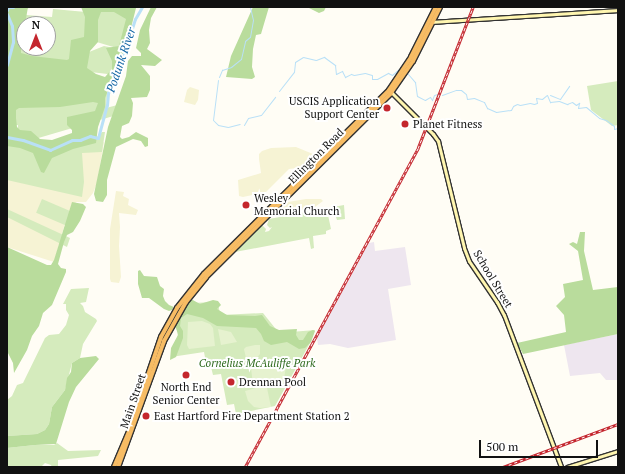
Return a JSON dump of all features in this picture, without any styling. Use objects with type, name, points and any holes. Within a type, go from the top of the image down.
[{"type":"highway","points":[[431,22],[436,7]]},
{"type":"highway","points":[[431,22],[440,7]]},
{"type":"highway","name":"Ellington Road","points":[[193,290],[390,91],[431,22]]},
{"type":"highway","name":"Main Street","points":[[118,467],[164,340],[193,290]]},
{"type":"highway","name":"Main Street","points":[[114,467],[136,415],[158,346],[171,318],[193,290]]},
{"type":"main road","points":[[431,22],[618,10]]},
{"type":"main road","name":"School Street","points":[[390,91],[433,134],[439,142],[464,248],[469,261],[504,315],[561,467]]},
{"type":"main road","points":[[567,467],[618,451]]},
{"type":"shaded area","points":[[190,87],[199,90],[198,100],[195,105],[184,102],[187,90]]},
{"type":"shaded area","points":[[104,142],[97,183],[93,193],[86,202],[76,202],[68,213],[54,262],[7,247],[7,146],[47,169]]},
{"type":"shaded area","points":[[296,147],[313,154],[316,159],[312,164],[306,167],[289,169],[266,192],[243,197],[239,196],[238,180],[261,173],[259,154],[262,151],[271,148]]},
{"type":"shaded area","points":[[116,191],[124,192],[123,196],[129,199],[128,205],[138,210],[136,215],[119,213],[121,277],[119,283],[111,282],[110,279],[110,229]]},
{"type":"shaded area","points":[[306,199],[321,199],[323,201],[315,207],[276,215],[288,202]]},
{"type":"shaded area","points":[[374,242],[375,251],[405,247],[411,285],[388,289],[396,340],[348,348],[330,344],[318,345],[317,338],[369,243]]},
{"type":"shaded area","points":[[618,334],[618,380],[606,380],[600,373],[570,376],[564,345]]},
{"type":"green space","points":[[7,7],[26,15],[39,16],[16,16],[16,56],[56,56],[56,16],[52,16],[53,9],[86,12],[88,7],[103,7],[130,16],[125,38],[129,38],[116,75],[82,71],[79,78],[113,80],[107,94],[106,108],[129,102],[127,112],[35,139],[34,146],[96,138],[102,132],[105,132],[102,152],[82,153],[84,182],[82,197],[7,180],[7,138],[18,130],[18,125],[7,125]],"holes":[[[90,40],[124,50],[104,46],[89,52]]]},
{"type":"green space","points":[[7,7],[28,7],[26,16],[16,16],[16,56],[32,56],[67,60],[69,59],[71,40],[84,37],[85,17],[81,7],[136,8],[128,40],[105,98],[105,107],[98,127],[96,143],[73,149],[52,158],[44,173],[41,172],[33,153],[20,148],[7,146]],"holes":[[[101,12],[114,12],[126,19],[119,46],[106,48],[112,61],[112,69],[105,77],[96,74],[87,68],[90,51],[98,42],[98,20]],[[93,102],[98,103],[95,111],[67,117],[67,125],[72,130],[72,133],[52,140],[40,139],[31,131],[20,130],[17,127],[16,110],[19,108],[60,107]]]},
{"type":"green space","points":[[151,7],[157,7],[151,18],[149,30],[150,43],[147,49],[162,60],[155,66],[141,65],[150,76],[150,90],[147,97],[131,98],[133,103],[132,116],[129,123],[122,126],[120,137],[122,139],[129,137],[136,132],[148,138],[148,146],[145,147],[141,141],[133,139],[116,147],[107,180],[107,195],[103,202],[96,201],[94,194],[108,127],[126,76],[128,61],[132,56],[141,56],[141,53],[136,48],[140,30]]},
{"type":"green space","points":[[253,7],[269,7],[261,34],[256,35],[253,49],[252,67],[255,77],[252,79],[226,77],[231,56]]},
{"type":"green space","points":[[307,7],[326,7],[324,11],[319,13]]},
{"type":"green space","points":[[618,81],[618,125],[612,126],[591,110],[587,86]]},
{"type":"green space","points":[[42,199],[79,215],[73,228],[36,213]]},
{"type":"green space","points":[[72,202],[83,204],[86,207],[80,221],[73,232],[67,235],[64,242],[58,264],[61,268],[66,269],[66,272],[52,305],[43,313],[39,326],[32,336],[27,350],[14,373],[13,363],[7,351],[7,247],[47,265],[51,265],[54,260]]},
{"type":"green space","points":[[344,205],[345,219],[337,220],[335,214],[328,215],[331,229],[326,231],[326,234],[313,236],[314,248],[311,249],[309,238],[235,252],[262,225],[266,229],[265,232],[269,231],[272,227],[270,228],[267,225],[269,219]]},
{"type":"green space","points":[[7,209],[70,238],[67,247],[7,217]]},
{"type":"green space","points":[[580,232],[585,232],[584,251],[593,290],[618,287],[618,334],[523,354],[517,343],[566,332],[564,315],[556,306],[565,297],[563,284],[583,280],[578,251],[569,244],[573,242],[577,244]]},
{"type":"green space","points":[[140,270],[144,276],[157,277],[160,286],[164,289],[163,296],[165,301],[174,307],[172,310],[169,311],[164,309],[149,298],[142,298],[138,284],[138,271]]},
{"type":"green space","points":[[89,288],[86,302],[80,303],[85,312],[97,321],[83,344],[80,358],[72,363],[65,390],[52,407],[49,424],[45,430],[37,434],[7,436],[7,400],[12,396],[17,385],[23,383],[45,338],[49,335],[59,334],[66,325],[69,315],[66,310],[66,304],[63,304],[71,289]]},
{"type":"green space","points":[[191,299],[200,304],[213,300],[218,301],[221,305],[217,309],[227,315],[262,315],[270,326],[279,330],[297,329],[296,335],[299,340],[303,340],[308,332],[313,330],[315,331],[311,342],[305,348],[299,349],[287,342],[271,345],[264,341],[256,328],[217,326],[203,318],[187,314],[181,318],[180,326],[183,331],[183,338],[176,357],[170,360],[171,348],[178,335],[175,324]]},
{"type":"green space","name":"Cornelius McAuliffe Park","points":[[218,302],[220,315],[263,313],[279,333],[315,330],[310,343],[275,406],[236,414],[234,404],[227,405],[221,374],[213,375],[211,367],[207,368],[204,352],[171,357],[177,344],[178,332],[175,327],[190,303]]},
{"type":"green space","points":[[202,321],[210,324],[213,328],[215,346],[189,349],[187,345],[188,322]]},
{"type":"green space","points":[[218,329],[231,332],[237,342],[221,345]]},
{"type":"green space","points":[[255,345],[260,345],[260,354],[254,361],[247,363],[244,349]]},
{"type":"green space","points":[[96,356],[99,359],[76,387],[69,402],[56,444],[7,448],[7,436],[37,434],[45,430],[49,424],[52,407],[65,390],[67,378],[71,372],[72,363],[80,358]]},
{"type":"green space","points":[[285,359],[286,366],[283,386],[269,382],[253,385],[251,368],[260,368],[260,360]]},
{"type":"green space","name":"Drennan Pool","points":[[237,378],[238,384],[226,385],[225,380]]},
{"type":"green space","points":[[263,386],[267,388],[271,407],[254,407],[248,401],[245,391]]},
{"type":"green space","points":[[57,443],[68,451],[101,450],[98,456],[58,460],[58,467],[52,467],[51,465],[45,463],[41,467],[7,466],[7,448],[35,445],[54,445]]},
{"type":"waterway","name":"Podunk River","points":[[7,10],[8,7],[13,7]]},
{"type":"waterway","name":"Podunk River","points":[[7,137],[23,140],[50,150],[72,140],[80,140],[90,136],[98,138],[107,105],[108,93],[114,84],[135,19],[142,7]]},
{"type":"waterway","points":[[219,77],[222,70],[231,67],[241,59],[245,41],[250,37],[253,20],[250,7]]},
{"type":"waterway","name":"Podunk River","points":[[7,14],[12,26],[13,42],[7,65]]},
{"type":"waterway","points":[[279,91],[294,72],[295,62],[303,57],[316,60],[324,57],[335,65],[336,74],[342,71],[345,77],[351,74],[354,75],[365,73],[372,75],[372,79],[377,79],[388,73],[392,75],[401,69]]},
{"type":"waterway","points":[[408,74],[415,82],[417,96],[425,100],[430,97],[432,100],[434,95],[438,94]]},
{"type":"waterway","points":[[218,80],[213,120],[218,125],[228,127],[240,124]]},
{"type":"waterway","points":[[560,99],[569,86]]},
{"type":"waterway","points":[[442,95],[456,90],[461,90],[466,94],[467,99],[474,98],[484,102],[487,108],[496,112],[511,110],[513,106],[517,104],[534,104],[537,103],[536,98],[542,99],[547,95],[550,102],[559,101],[567,104],[572,102],[576,105],[579,103],[578,108],[586,107],[599,118],[606,120],[614,126],[614,129],[618,128]]},
{"type":"waterway","points":[[550,95],[560,99]]},
{"type":"waterway","points":[[244,125],[248,118],[261,115],[275,97]]},
{"type":"railway","points":[[245,467],[418,148],[473,7]]},
{"type":"railway","points":[[503,467],[618,424]]},
{"type":"place","name":"USCIS Application Support Center","points":[[387,108]]},
{"type":"place","name":"Planet Fitness","points":[[405,124]]},
{"type":"place","name":"Wesley Memorial Church","points":[[246,205]]},
{"type":"place","name":"North End Senior Center","points":[[186,375]]},
{"type":"place","name":"Drennan Pool","points":[[231,382]]},
{"type":"place","name":"East Hartford Fire Department Station 2","points":[[146,416]]}]
